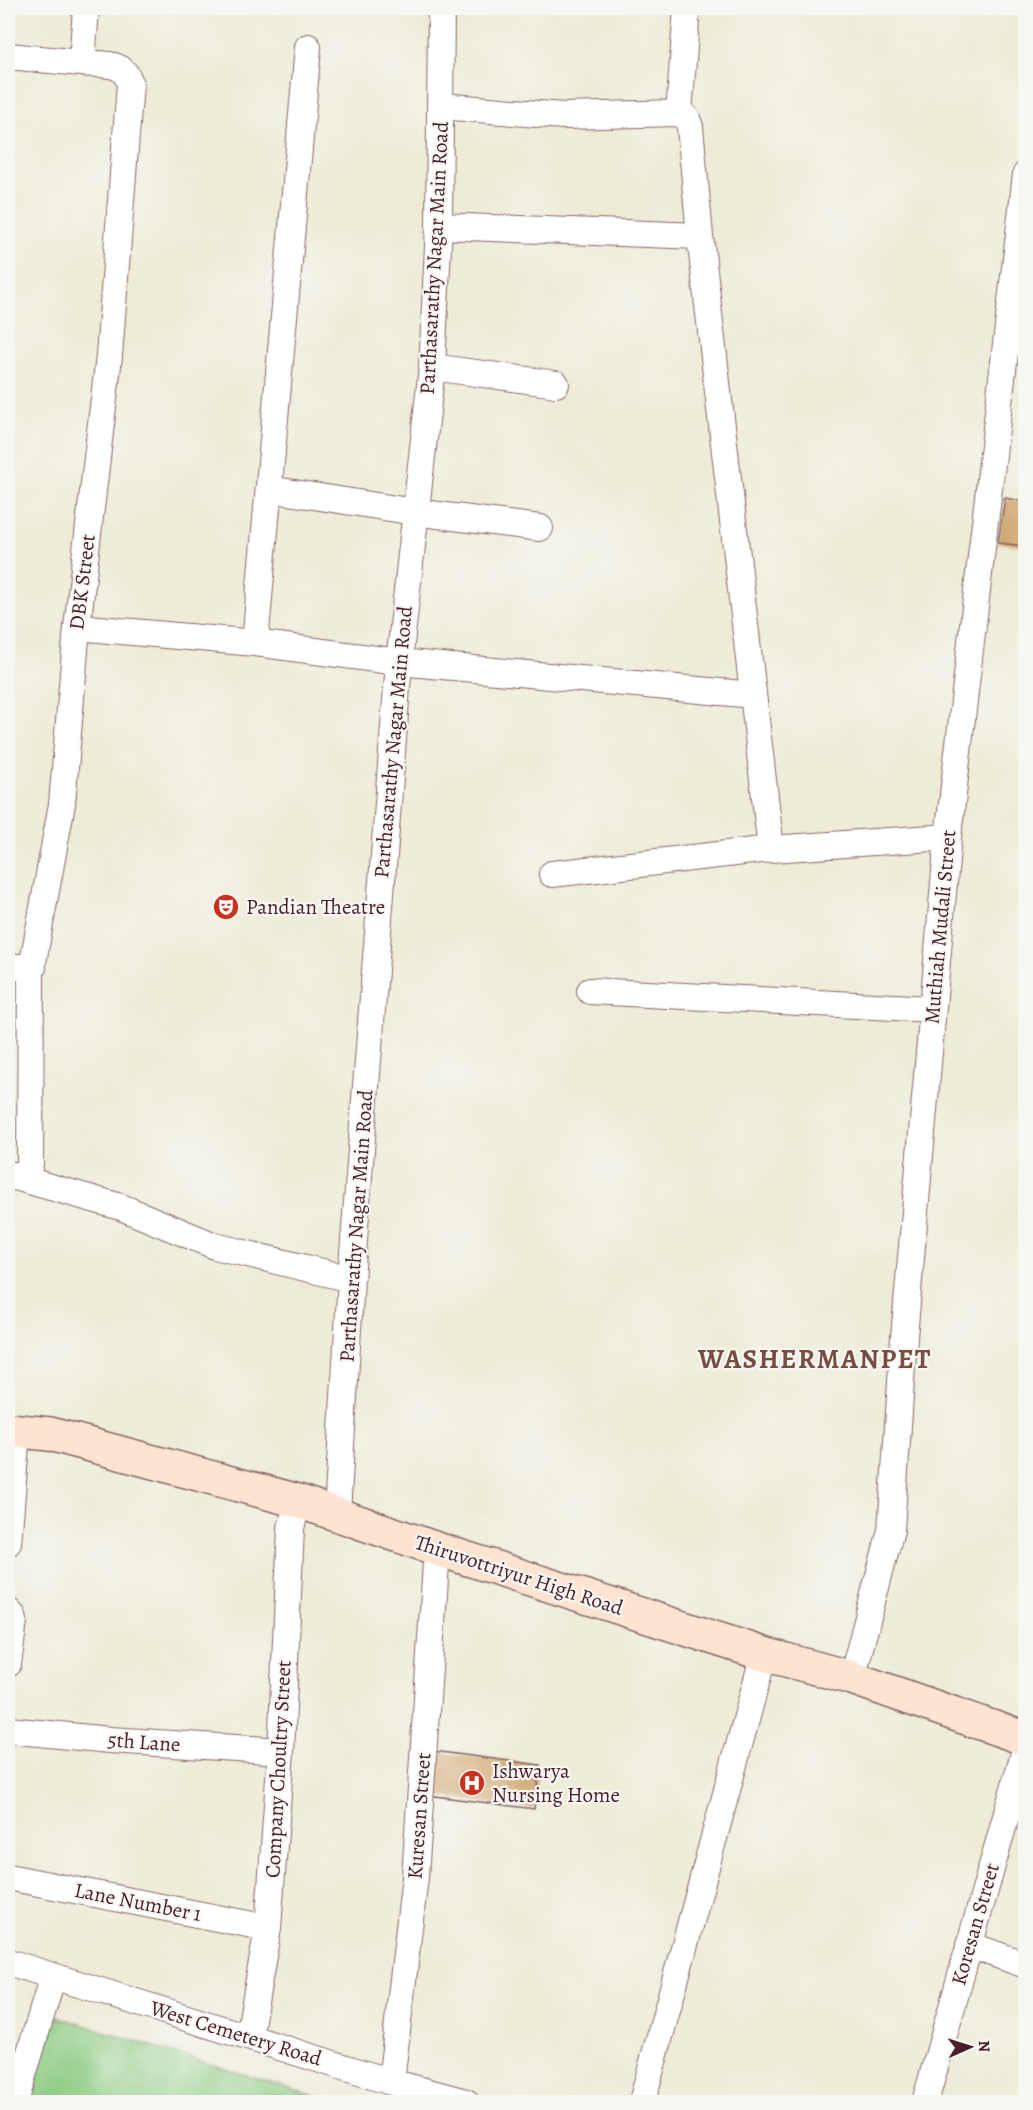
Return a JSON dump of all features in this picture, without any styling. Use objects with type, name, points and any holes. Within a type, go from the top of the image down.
[{"type":"main road","name":"Thiruvottriyur High Road","points":[[12,1430],[50,1434],[298,1501],[437,1549],[764,1654],[852,1678],[1026,1738]]},
{"type":"street","points":[[8,56],[82,63],[87,8]]},
{"type":"street","name":"Parthasarathy Nagar Main Road","points":[[337,1513],[351,1279],[399,662],[432,367],[439,226],[441,8]]},
{"type":"street","points":[[679,113],[687,8]]},
{"type":"street","points":[[255,643],[308,47]]},
{"type":"street","name":"DBK Street","points":[[8,1175],[23,1176],[27,1173],[30,1164],[20,967],[62,804],[77,627],[109,356],[130,84],[128,74],[120,68],[82,63]]},
{"type":"street","points":[[441,106],[563,116],[679,113],[684,114],[689,122],[700,236],[771,849]]},
{"type":"street","name":"Muthiah Mudali Street","points":[[852,1678],[891,1530],[904,1337],[948,837],[1026,174]]},
{"type":"street","points":[[439,226],[700,236]]},
{"type":"street","points":[[432,367],[555,384]]},
{"type":"street","points":[[269,489],[415,512],[540,528]]},
{"type":"street","points":[[77,627],[255,643],[399,662],[753,695]]},
{"type":"street","points":[[552,874],[771,849],[948,837]]},
{"type":"street","points":[[590,991],[932,1009]]},
{"type":"street","points":[[8,1175],[121,1207],[214,1246],[351,1279]]},
{"type":"street","points":[[8,1544],[12,1430]]},
{"type":"street","name":"Company Choultry Street","points":[[249,2036],[268,1928],[281,1751],[291,1528],[298,1501]]},
{"type":"street","name":"Kuresan Street","points":[[391,2082],[415,1876],[437,1549]]},
{"type":"street","points":[[8,1611],[14,1621],[8,1664]]},
{"type":"street","points":[[642,2103],[764,1654]]},
{"type":"street","name":"5th Lane","points":[[8,1730],[110,1740],[281,1751]]},
{"type":"street","name":"Koresan Street","points":[[925,2103],[1026,1746]]},
{"type":"street","name":"Lane Number 1","points":[[8,1877],[268,1928]]},
{"type":"street","points":[[969,1945],[1026,1965]]},
{"type":"street","name":"West Cemetery Road","points":[[8,1962],[391,2082],[466,2103]]},
{"type":"street","points":[[15,2103],[53,1976]]},
{"type":"green space","points":[[42,2012],[333,2102],[16,2102]]},
{"type":"building","points":[[1005,498],[1026,502],[1026,546],[998,543]]},
{"type":"building","points":[[433,1751],[540,1765],[534,1809],[428,1795]]},
{"type":"place","name":"Pandian Theatre","points":[[226,907]]},
{"type":"place","name":"Ishwarya Nursing Home","points":[[472,1783]]},
{"type":"district","name":"WASHERMANPET","points":[[815,1359]]}]
